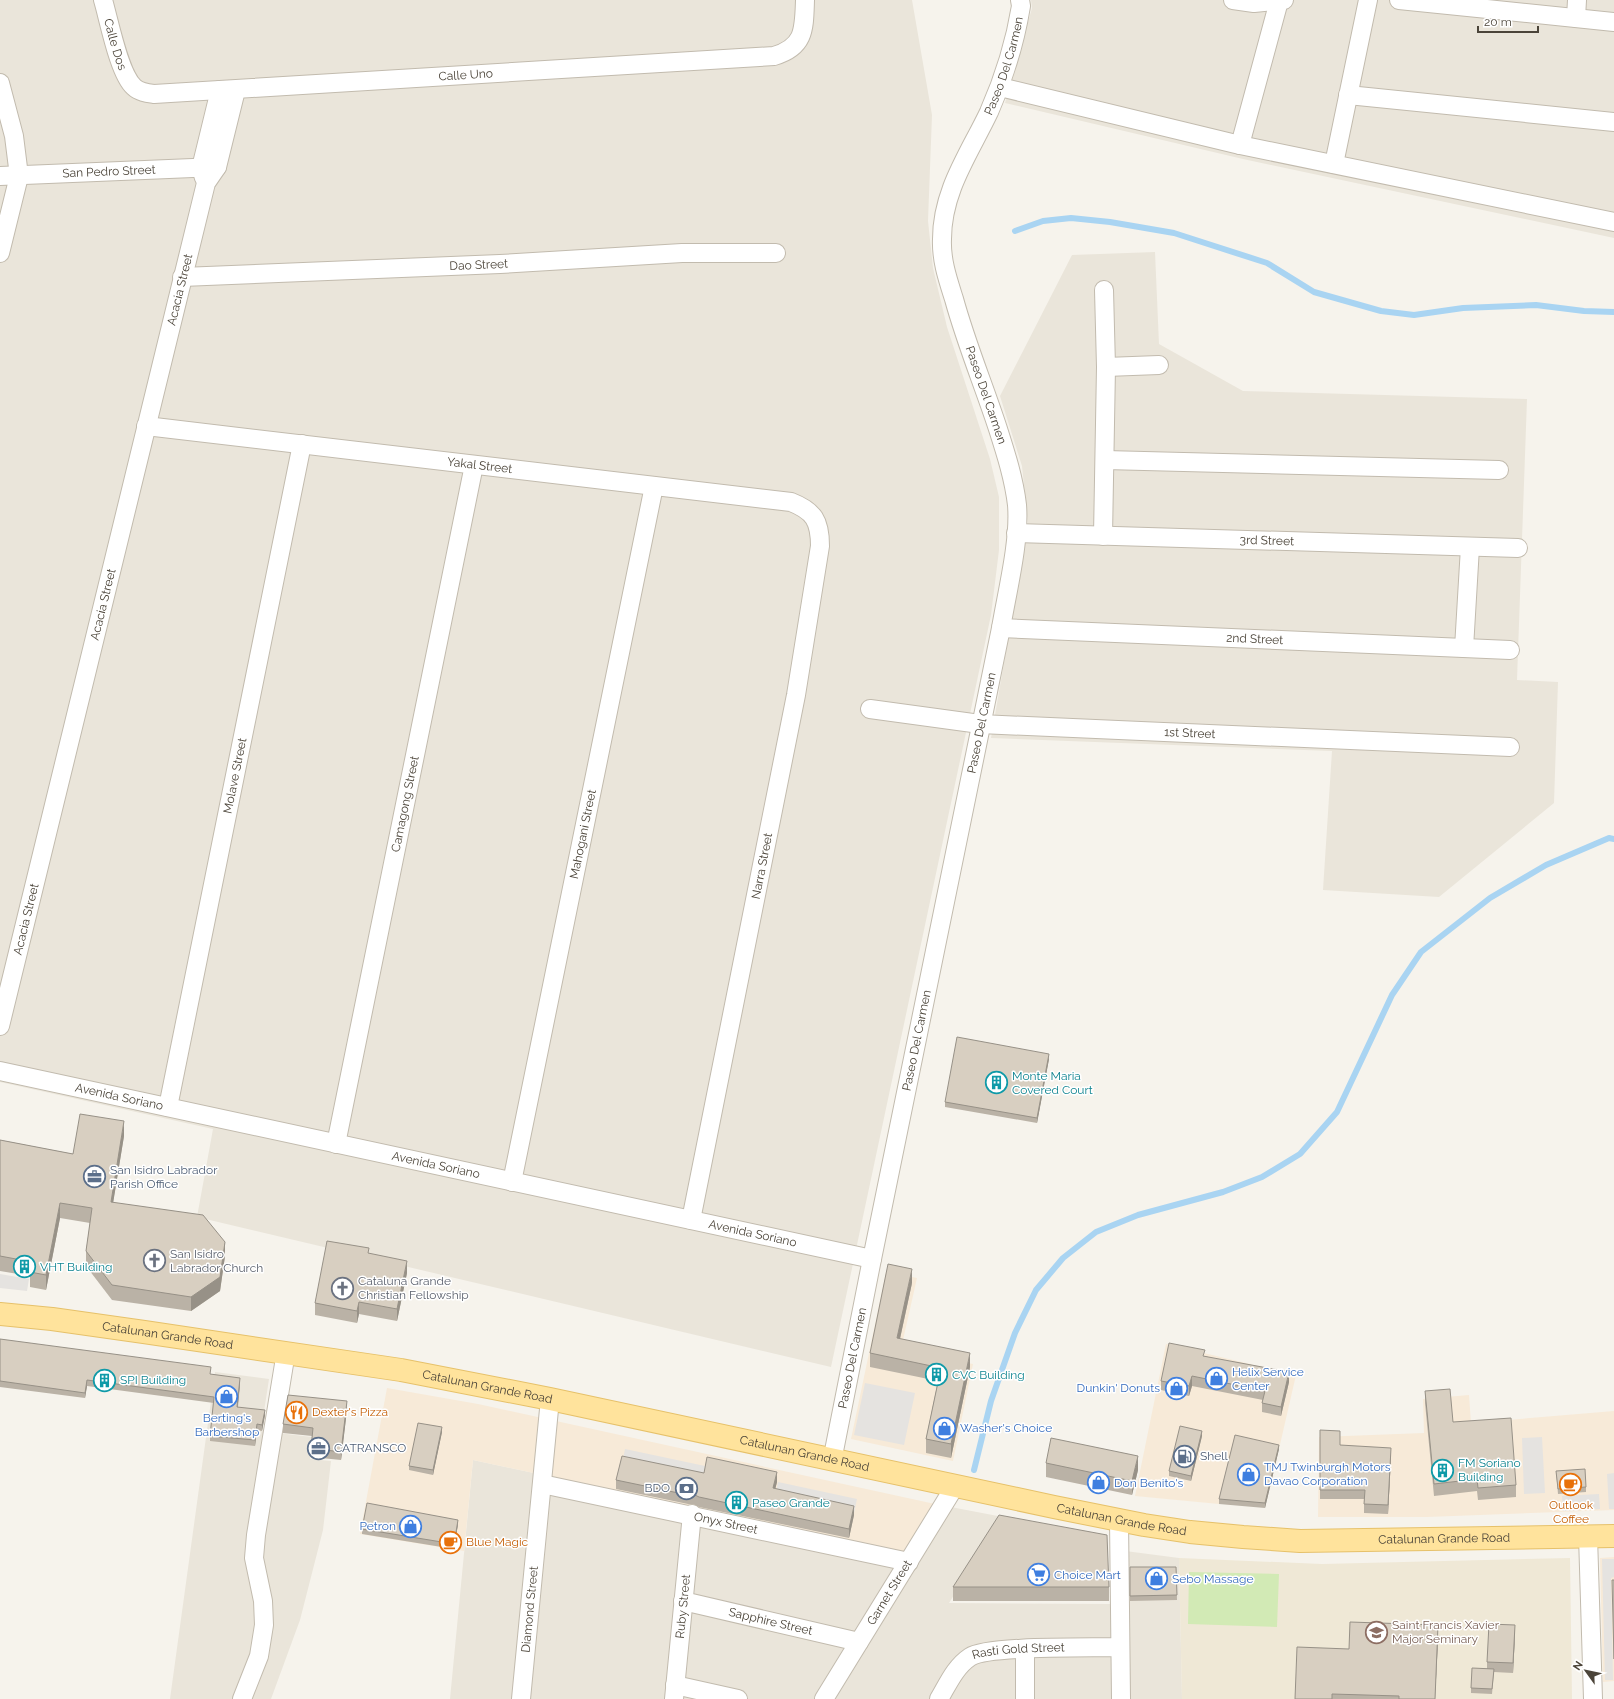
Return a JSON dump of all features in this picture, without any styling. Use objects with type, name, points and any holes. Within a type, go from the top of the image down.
[{"type":"main road","name":"Catalunan Grande Road","points":[[0,1314],[52,1319],[378,1366],[550,1400],[832,1461],[1119,1520],[1198,1532],[1300,1541],[1614,1536]]},
{"type":"street","name":"Calle Dos","points":[[103,0],[120,61],[126,76],[134,87]]},
{"type":"street","name":"Calle Uno","points":[[134,87],[142,92],[154,94],[774,56],[786,52],[796,45],[802,34],[804,0]]},
{"type":"street","points":[[1233,0],[1254,3],[1282,1],[1240,145]]},
{"type":"street","points":[[1334,164],[1368,0]]},
{"type":"street","points":[[1399,0],[1614,22]]},
{"type":"street","points":[[1576,18],[1577,0]]},
{"type":"street","name":"Paseo Del Carmen","points":[[832,1461],[980,724],[1001,628],[1016,533],[1017,505],[1009,464],[960,323],[944,263],[942,240],[944,216],[957,173],[1000,86],[1012,49],[1022,2]]},
{"type":"street","points":[[0,84],[14,136],[19,176],[0,253]]},
{"type":"street","points":[[1000,86],[1240,145],[1614,222]]},
{"type":"street","name":"Acacia Street","points":[[0,1026],[228,90]]},
{"type":"street","points":[[1348,95],[1614,122]]},
{"type":"street","name":"San Pedro Street","points":[[0,176],[208,173]]},
{"type":"street","name":"Dao Street","points":[[182,277],[500,264],[682,253],[776,253]]},
{"type":"street","points":[[1103,536],[1106,367],[1104,290]]},
{"type":"street","points":[[1106,367],[1159,365]]},
{"type":"street","name":"Yakal Street","points":[[146,426],[791,502],[810,512]]},
{"type":"street","name":"Molave Street","points":[[168,1107],[302,444]]},
{"type":"street","points":[[1105,460],[1499,470]]},
{"type":"street","name":"Camagong Street","points":[[336,1144],[474,465]]},
{"type":"street","name":"Mahogani Street","points":[[512,1182],[654,486]]},
{"type":"street","name":"Narra Street","points":[[691,1220],[796,695],[820,546],[820,532],[816,519],[810,512]]},
{"type":"street","name":"3rd Street","points":[[1016,533],[1518,548]]},
{"type":"street","points":[[1464,648],[1470,547]]},
{"type":"street","name":"2nd Street","points":[[1001,628],[1510,650]]},
{"type":"street","name":"1st Street","points":[[870,709],[980,724],[1510,747]]},
{"type":"street","name":"Avenida Soriano","points":[[0,1071],[872,1259]]},
{"type":"street","points":[[242,1699],[259,1656],[264,1625],[263,1601],[254,1558],[256,1535],[286,1352]]},
{"type":"street","name":"Diamond Street","points":[[521,1699],[550,1400]]},
{"type":"street","name":"Onyx Street","points":[[542,1484],[692,1514],[909,1562]]},
{"type":"street","name":"Garnet Street","points":[[824,1699],[956,1486]]},
{"type":"street","name":"Ruby Street","points":[[675,1692],[692,1514]]},
{"type":"street","points":[[1119,1520],[1121,1699]]},
{"type":"street","points":[[1588,1536],[1593,1699]]},
{"type":"street","name":"Sapphire Street","points":[[683,1601],[859,1642]]},
{"type":"street","name":"Rasti Gold Street","points":[[939,1699],[961,1665],[972,1656],[1001,1650],[1120,1647]]},
{"type":"street","points":[[1025,1650],[1025,1699]]},
{"type":"street","points":[[675,1692],[738,1699]]},
{"type":"shaded area","points":[[0,0],[912,0],[932,115],[928,221],[933,268],[947,327],[990,459],[999,497],[999,550],[991,615],[831,1367],[197,1217],[213,1129],[0,1082]]},
{"type":"shaded area","points":[[1031,0],[1614,0],[1614,238],[1243,159],[1005,103],[1032,8]]},
{"type":"shaded area","points":[[1155,252],[1159,344],[1243,391],[1527,399],[1517,680],[1558,682],[1554,803],[1439,897],[1323,890],[1332,751],[991,738],[1028,524],[1022,466],[1000,396],[1072,255]]},
{"type":"shaded area","points":[[886,1272],[917,1278],[901,1349],[973,1364],[953,1461],[851,1439]]},
{"type":"shaded area","points":[[0,1274],[29,1279],[27,1291],[0,1288]]},
{"type":"shaded area","points":[[1166,1344],[1296,1375],[1279,1449],[1235,1439],[1219,1504],[1135,1496]]},
{"type":"shaded area","points":[[215,1372],[269,1379],[261,1431],[312,1437],[310,1459],[331,1461],[323,1530],[300,1620],[271,1699],[170,1699]]},
{"type":"shaded area","points":[[865,1383],[915,1393],[904,1445],[854,1435]]},
{"type":"shaded area","points":[[387,1388],[478,1404],[935,1504],[905,1552],[473,1460],[464,1551],[360,1534]]},
{"type":"shaded area","points":[[1469,1395],[1471,1423],[1614,1411],[1614,1510],[1427,1517],[1318,1517],[1319,1437],[1424,1433],[1423,1399]]},
{"type":"shaded area","points":[[1542,1437],[1545,1493],[1524,1494],[1522,1438]]},
{"type":"shaded area","points":[[625,1449],[705,1466],[702,1481],[622,1464]]},
{"type":"shaded area","points":[[473,1460],[904,1552],[935,1504],[1003,1517],[949,1603],[1110,1604],[1110,1549],[1179,1558],[1182,1699],[450,1699]]},
{"type":"shaded area","points":[[1614,1473],[1614,1509],[1609,1509],[1607,1474]]},
{"type":"shaded area","points":[[778,1482],[857,1499],[854,1513],[775,1497]]},
{"type":"shaded area","points":[[1599,1494],[1600,1509],[1563,1511],[1562,1496]]},
{"type":"shaded area","points":[[1614,1557],[1614,1681],[1603,1682],[1600,1558]]},
{"type":"shaded area","name":"Saint Francis Xavier Major Seminary","points":[[1179,1558],[1322,1564],[1570,1558],[1572,1699],[1182,1699]]},
{"type":"shaded area","points":[[1602,1559],[1614,1559],[1614,1577],[1611,1578],[1613,1680],[1605,1680]]},
{"type":"green space","points":[[1189,1572],[1279,1574],[1277,1627],[1188,1624]]},
{"type":"building","name":"Monte Maria Covered Court","points":[[957,1037],[1049,1054],[1037,1118],[945,1102]]},
{"type":"building","points":[[80,1114],[124,1121],[111,1202],[203,1215],[225,1242],[220,1277],[191,1297],[112,1285],[86,1251],[92,1208],[60,1203],[46,1275],[30,1272],[32,1262],[0,1256],[0,1140],[73,1154]]},
{"type":"building","points":[[327,1241],[369,1248],[368,1253],[407,1261],[397,1309],[359,1302],[357,1311],[315,1303]]},
{"type":"building","name":"CVC Building","points":[[888,1264],[912,1269],[897,1338],[970,1353],[951,1444],[926,1439],[941,1368],[870,1353]]},
{"type":"building","name":"SPI Building","points":[[0,1339],[211,1367],[210,1374],[240,1378],[237,1407],[265,1410],[262,1425],[257,1424],[255,1440],[210,1436],[214,1397],[87,1380],[85,1393],[0,1381]]},
{"type":"building","points":[[1169,1343],[1205,1350],[1203,1356],[1289,1372],[1281,1407],[1262,1403],[1265,1391],[1192,1376],[1189,1386],[1161,1381]]},
{"type":"building","points":[[1450,1389],[1453,1422],[1511,1418],[1516,1485],[1478,1488],[1477,1479],[1434,1484],[1425,1391]]},
{"type":"building","points":[[288,1395],[347,1401],[341,1452],[311,1448],[313,1428],[283,1424]]},
{"type":"building","points":[[418,1423],[442,1427],[433,1470],[409,1466]]},
{"type":"building","name":"Shell","points":[[1180,1426],[1202,1431],[1191,1476],[1169,1471]]},
{"type":"building","points":[[1320,1430],[1340,1431],[1340,1445],[1391,1448],[1388,1505],[1364,1504],[1365,1490],[1320,1490]]},
{"type":"building","points":[[1235,1435],[1279,1445],[1265,1503],[1219,1499]]},
{"type":"building","points":[[1051,1438],[1138,1456],[1132,1481],[1046,1463]]},
{"type":"building","name":"Paseo Grande","points":[[622,1456],[704,1473],[707,1457],[777,1472],[773,1488],[854,1506],[849,1529],[699,1497],[693,1494],[688,1495],[616,1480]]},
{"type":"building","points":[[1585,1469],[1586,1487],[1558,1489],[1556,1471]]},
{"type":"building","points":[[367,1503],[458,1520],[454,1544],[362,1529]]},
{"type":"building","name":"Choice Mart","points":[[999,1515],[1107,1535],[1109,1587],[953,1587]]},
{"type":"building","points":[[1130,1567],[1176,1567],[1177,1595],[1130,1596]]},
{"type":"building","points":[[1612,1580],[1614,1580],[1614,1659]]},
{"type":"building","points":[[1350,1622],[1438,1625],[1435,1699],[1399,1699],[1399,1696],[1332,1694],[1332,1699],[1295,1699],[1297,1647],[1349,1649]]},
{"type":"building","points":[[1489,1624],[1515,1625],[1513,1663],[1487,1662]]},
{"type":"building","points":[[1472,1668],[1494,1669],[1492,1689],[1471,1688]]},
{"type":"waterway","points":[[1015,231],[1043,221],[1071,218],[1110,222],[1174,233],[1267,263],[1314,292],[1381,311],[1414,315],[1463,308],[1536,305],[1584,311],[1614,312]]},
{"type":"waterway","points":[[974,1470],[991,1401],[1015,1333],[1036,1290],[1063,1258],[1096,1232],[1138,1215],[1223,1192],[1262,1177],[1300,1154],[1337,1112],[1392,995],[1421,952],[1490,898],[1546,865],[1609,838],[1614,839]]},
{"type":"place","name":"Monte Maria Covered Court","points":[[997,1083]]},
{"type":"place","name":"San Isidro Labrador Parish Office","points":[[95,1177]]},
{"type":"place","name":"San Isidro Labrador Church","points":[[155,1261]]},
{"type":"place","name":"VHT Building","points":[[25,1267]]},
{"type":"place","name":"Cataluna Grande Christian Fellowship","points":[[342,1288]]},
{"type":"place","name":"CVC Building","points":[[937,1375]]},
{"type":"place","name":"Helix Service Center","points":[[1216,1379]]},
{"type":"place","name":"SPI Building","points":[[105,1380]]},
{"type":"place","name":"Dunkin' Donuts","points":[[1176,1388]]},
{"type":"place","name":"Berting's Barbershop","points":[[227,1397]]},
{"type":"place","name":"Dexter's Pizza","points":[[297,1412]]},
{"type":"place","name":"Washer's Choice","points":[[944,1428]]},
{"type":"place","name":"CATRANSCO","points":[[318,1448]]},
{"type":"place","name":"Shell","points":[[1185,1456]]},
{"type":"place","name":"FM Soriano Building","points":[[1443,1470]]},
{"type":"place","name":"TMJ Twinburgh Motors Davao Corporation","points":[[1249,1474]]},
{"type":"place","name":"Don Benito's","points":[[1098,1483]]},
{"type":"place","name":"Outlook Coffee","points":[[1571,1484]]},
{"type":"place","name":"BDO","points":[[686,1488]]},
{"type":"place","name":"Paseo Grande","points":[[736,1503]]},
{"type":"place","name":"Petron","points":[[411,1526]]},
{"type":"place","name":"Blue Magic","points":[[451,1542]]},
{"type":"place","name":"Choice Mart","points":[[1038,1575]]},
{"type":"place","name":"Sebo Massage","points":[[1156,1579]]},
{"type":"place","name":"Saint Francis Xavier Major Seminary","points":[[1376,1632]]}]
